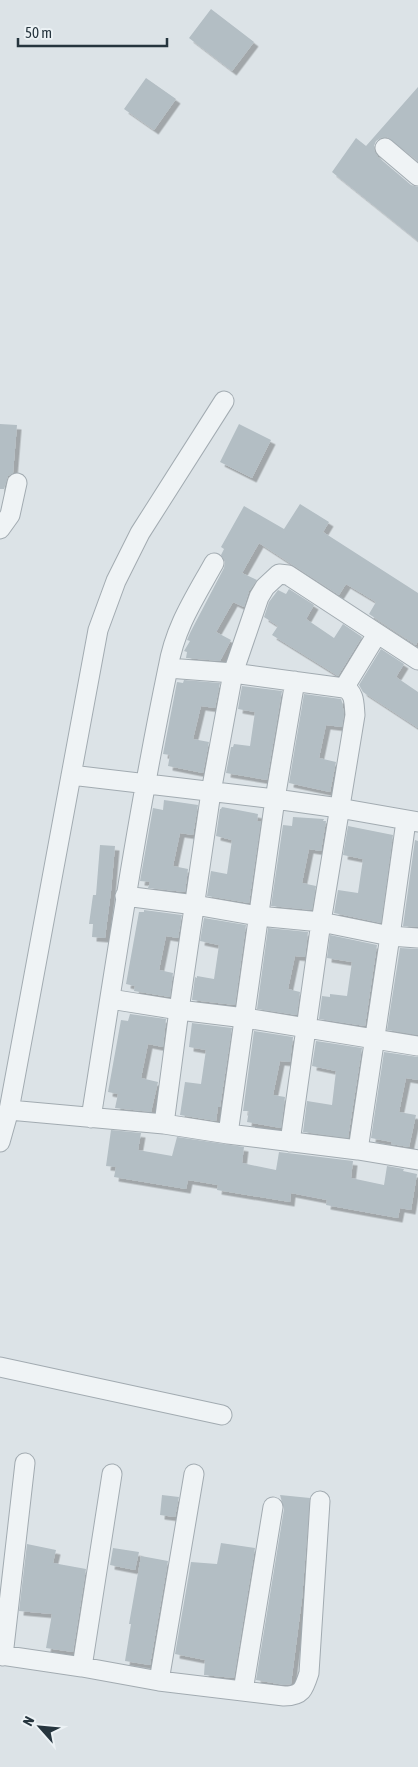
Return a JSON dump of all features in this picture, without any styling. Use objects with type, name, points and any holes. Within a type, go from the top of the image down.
[{"type":"street","points":[[385,148],[418,176]]},
{"type":"street","points":[[0,1142],[9,1110],[98,630],[116,581],[140,533],[224,401]]},
{"type":"street","points":[[0,529],[10,514],[17,483]]},
{"type":"street","points":[[91,1118],[125,896],[173,643],[180,626],[214,563]]},
{"type":"street","points":[[164,1124],[211,792],[233,674],[264,587],[279,574],[288,575],[418,660]]},
{"type":"street","points":[[344,688],[377,634]]},
{"type":"street","points":[[168,668],[295,680],[348,689],[352,696],[355,715],[321,922],[290,1142]]},
{"type":"street","points":[[228,1134],[275,799],[295,680]]},
{"type":"street","points":[[71,775],[275,799],[412,821],[390,936],[358,1150]]},
{"type":"street","points":[[125,896],[195,905],[258,916],[321,922],[390,936],[418,938]]},
{"type":"street","points":[[110,999],[245,1018],[418,1046]]},
{"type":"street","points":[[9,1110],[164,1124],[418,1160]]},
{"type":"street","points":[[0,1367],[222,1415]]},
{"type":"street","points":[[25,1463],[2,1656],[82,1667],[159,1681],[293,1696],[299,1694],[305,1687],[309,1673],[320,1501]]},
{"type":"street","points":[[82,1667],[112,1474]]},
{"type":"street","points":[[159,1681],[194,1474]]},
{"type":"street","points":[[243,1691],[273,1507]]},
{"type":"building","points":[[211,9],[254,42],[232,71],[189,38]]},
{"type":"building","points":[[146,78],[176,99],[154,130],[124,109]]},
{"type":"building","points":[[418,87],[418,161],[387,137],[376,141],[374,146],[378,157],[411,185],[418,187],[418,241],[332,172],[356,138],[366,146]]},
{"type":"building","points":[[0,424],[17,425],[13,473],[8,476],[4,489],[0,489]]},
{"type":"building","points":[[239,424],[271,440],[252,478],[220,462]]},
{"type":"building","points":[[300,504],[329,522],[323,532],[418,593],[418,641],[416,645],[369,614],[376,602],[346,584],[339,595],[259,543],[242,573],[257,580],[249,591],[244,607],[233,602],[216,632],[231,640],[220,661],[186,658],[187,652],[184,651],[190,641],[187,640],[224,568],[225,562],[221,555],[224,549],[221,547],[244,506],[284,529]]},
{"type":"building","points":[[289,589],[314,605],[306,619],[334,638],[343,624],[362,637],[338,676],[272,635],[278,626],[264,617],[269,602],[278,590],[286,594]]},
{"type":"building","points":[[381,649],[404,664],[396,677],[418,692],[418,728],[363,692],[359,685]]},
{"type":"building","points":[[184,680],[220,683],[215,708],[201,706],[193,739],[209,742],[203,773],[168,766],[170,755],[163,754],[177,682],[183,683]]},
{"type":"building","points":[[242,686],[282,691],[267,780],[226,773],[231,747],[234,744],[250,746],[255,712],[238,709]]},
{"type":"building","points":[[304,694],[341,699],[342,702],[344,714],[342,727],[326,725],[319,758],[336,762],[330,792],[289,783]]},
{"type":"building","points":[[164,800],[198,805],[193,835],[180,833],[173,866],[188,869],[185,892],[148,888],[150,882],[140,881],[153,808],[163,810]]},
{"type":"building","points":[[222,807],[258,814],[257,821],[261,821],[249,903],[207,896],[211,871],[227,874],[232,840],[216,836],[220,809]]},
{"type":"building","points":[[293,817],[324,819],[323,821],[326,821],[321,851],[309,849],[302,883],[316,886],[312,910],[271,906],[283,825],[292,826]]},
{"type":"building","points":[[348,826],[393,835],[381,923],[334,913],[338,890],[358,893],[363,859],[343,855]]},
{"type":"building","points":[[415,840],[418,841],[418,927],[403,926]]},
{"type":"building","points":[[100,845],[115,846],[105,938],[92,937],[93,924],[89,924],[93,895],[96,895]]},
{"type":"building","points":[[144,910],[182,915],[178,938],[166,936],[159,970],[173,973],[170,997],[134,991],[135,986],[126,984],[139,912],[144,912]]},
{"type":"building","points":[[204,918],[246,925],[235,1005],[192,1000],[195,977],[214,979],[219,945],[200,941]]},
{"type":"building","points":[[268,928],[308,932],[305,957],[295,956],[288,989],[300,992],[297,1015],[257,1009]]},
{"type":"building","points":[[330,935],[377,945],[365,1026],[319,1019],[322,996],[330,997],[330,994],[347,996],[352,962],[327,958]]},
{"type":"building","points":[[400,948],[418,949],[418,1035],[387,1030]]},
{"type":"building","points":[[130,1014],[166,1019],[163,1047],[148,1044],[141,1078],[158,1082],[151,1112],[115,1108],[118,1094],[108,1092],[121,1020],[128,1021]]},
{"type":"building","points":[[192,1023],[232,1028],[220,1107],[218,1107],[216,1121],[180,1115],[185,1082],[201,1084],[206,1050],[189,1047]]},
{"type":"building","points":[[254,1031],[293,1037],[290,1062],[280,1061],[273,1095],[285,1097],[281,1128],[247,1122],[249,1111],[243,1111]]},
{"type":"building","points":[[316,1041],[362,1048],[348,1138],[303,1132],[307,1101],[332,1105],[336,1071],[312,1066]]},
{"type":"building","points":[[384,1052],[418,1057],[418,1080],[406,1078],[399,1112],[416,1115],[409,1147],[371,1138]]},
{"type":"building","points":[[111,1130],[141,1133],[138,1150],[172,1156],[177,1137],[244,1147],[242,1163],[276,1170],[279,1152],[353,1161],[351,1178],[384,1185],[387,1166],[404,1169],[403,1171],[417,1174],[411,1210],[400,1208],[398,1218],[326,1205],[327,1200],[291,1193],[290,1202],[217,1190],[218,1185],[188,1180],[186,1189],[114,1177],[116,1167],[106,1166]]},
{"type":"building","points":[[162,1495],[179,1497],[175,1517],[160,1515]]},
{"type":"building","points":[[280,1495],[310,1498],[302,1599],[291,1684],[284,1685],[256,1680],[284,1509]]},
{"type":"building","points":[[221,1543],[255,1548],[234,1678],[204,1675],[205,1660],[175,1654],[191,1562],[217,1564]]},
{"type":"building","points":[[27,1544],[56,1550],[53,1563],[86,1569],[73,1652],[46,1648],[52,1614],[19,1611]]},
{"type":"building","points":[[113,1548],[139,1552],[135,1570],[110,1565]]},
{"type":"building","points":[[141,1556],[168,1561],[150,1665],[125,1661],[131,1624],[129,1624]]}]
